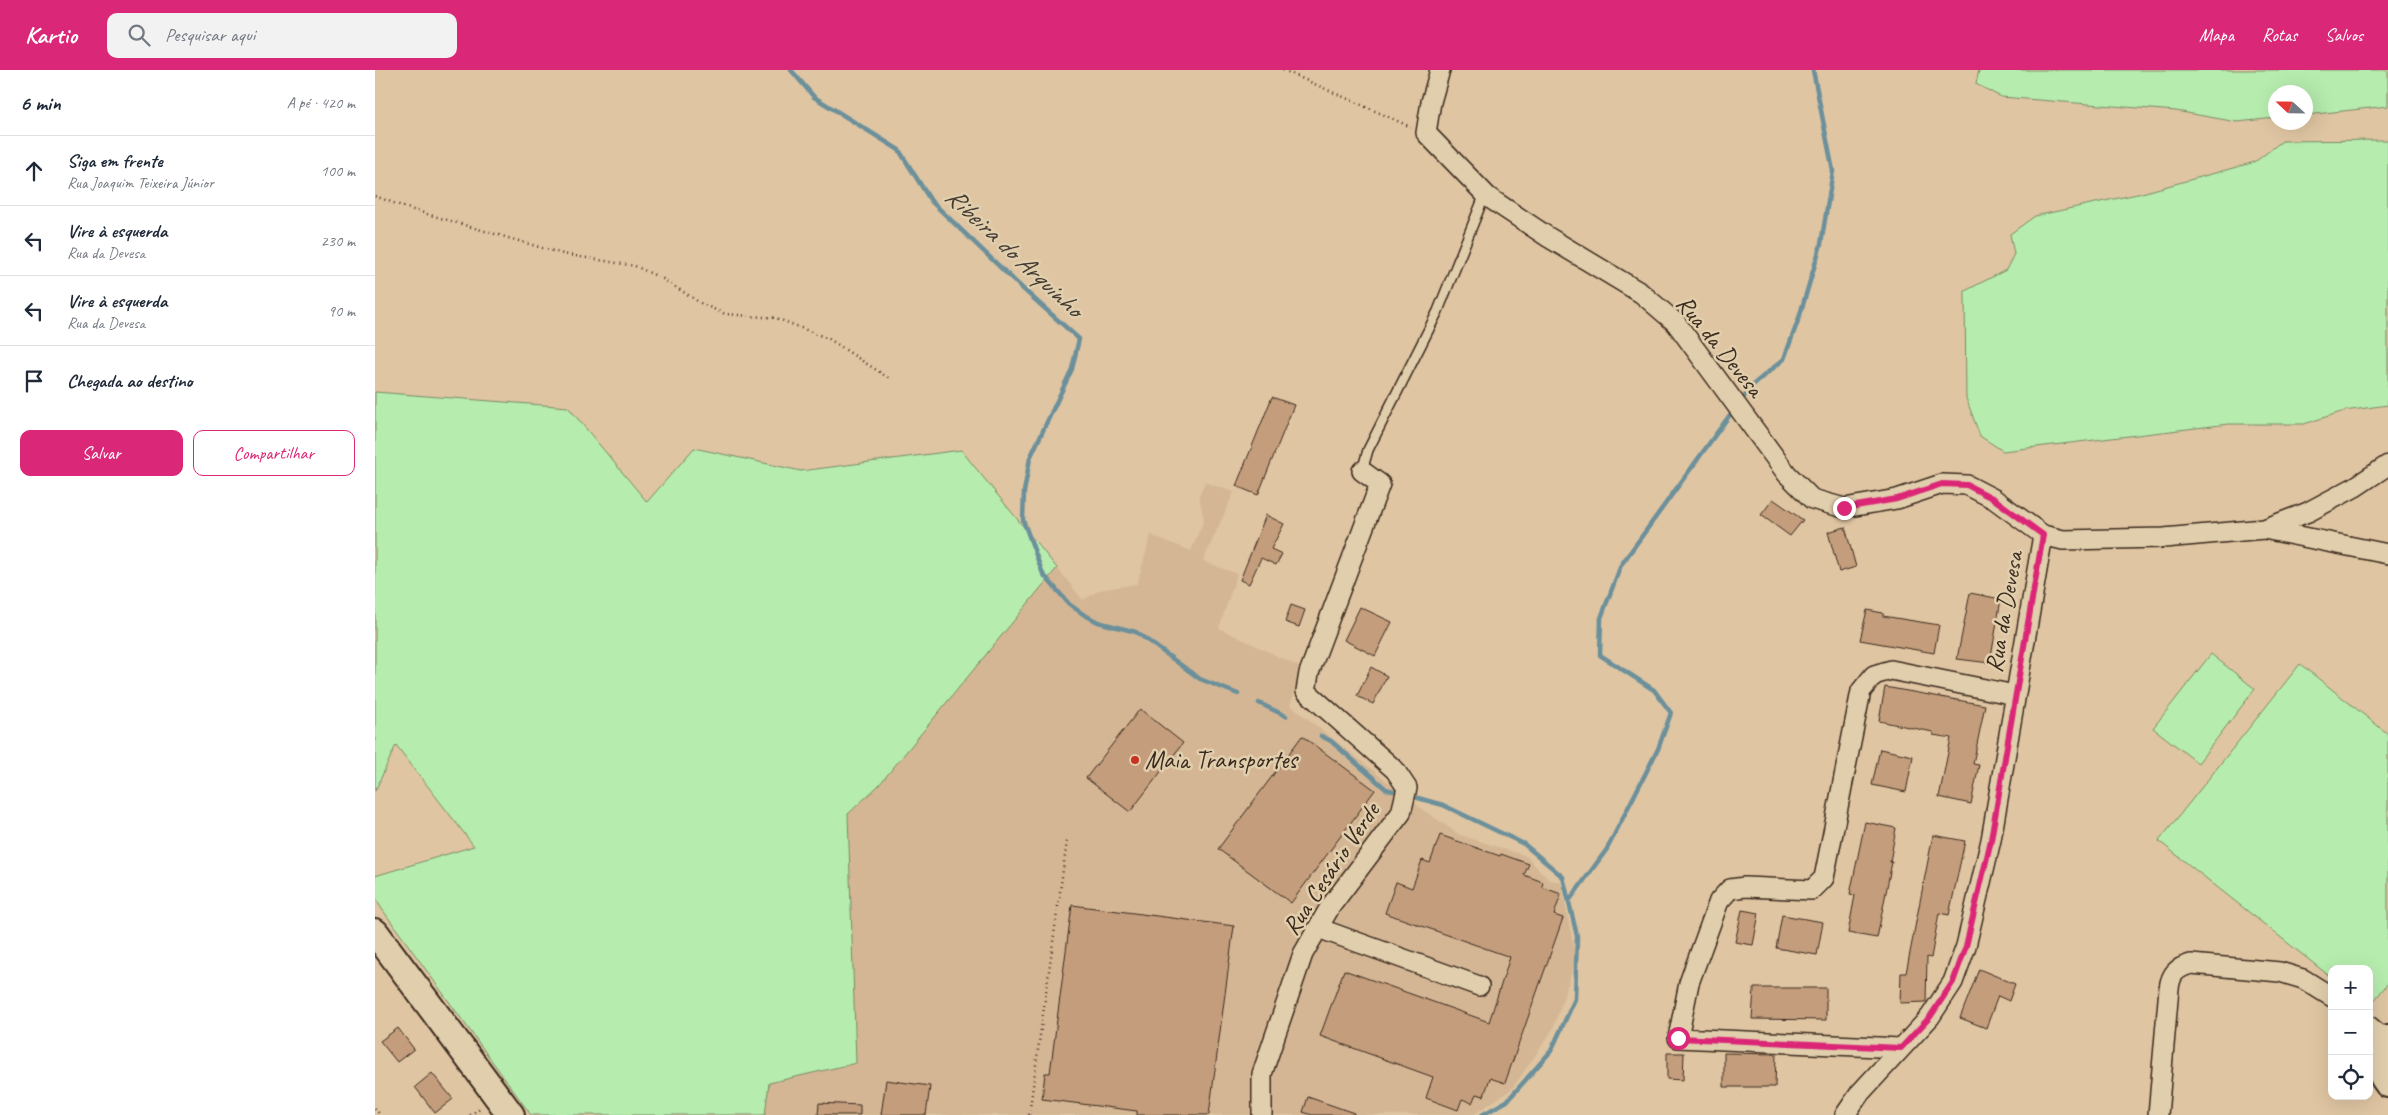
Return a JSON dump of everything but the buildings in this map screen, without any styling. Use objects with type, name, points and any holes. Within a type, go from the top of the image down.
[{"type":"street","points":[[1426,133],[1439,70]]},
{"type":"street","name":"Rua da Devesa","points":[[1426,133],[1485,194],[1548,237],[1641,293],[1676,322],[1787,474],[1812,499],[1844,508],[1897,499],[1942,484],[1967,485],[1994,499],[2043,535],[1991,840],[1966,946],[1953,982],[1930,1017],[1860,1092],[1845,1115]]},
{"type":"street","points":[[2264,529],[2308,512],[2355,488],[2388,466]]},
{"type":"street","name":"Rua Cesário Verde","points":[[1262,1115],[1262,1074],[1303,954],[1330,907],[1401,813],[1407,788],[1395,770],[1306,691],[1309,673],[1380,484],[1362,471]]},
{"type":"street","points":[[2043,535],[2063,540],[2155,538],[2264,529],[2388,554]]},
{"type":"street","points":[[1901,1048],[1678,1038],[1689,983],[1719,901],[1724,895],[1730,889],[1745,887],[1812,890],[1824,878],[1861,691],[1874,675],[1891,670],[2015,695]]},
{"type":"street","points":[[1318,928],[1479,986]]},
{"type":"street","points":[[375,932],[511,1115]]},
{"type":"street","points":[[2158,1115],[2169,988],[2171,975],[2179,967],[2191,964],[2280,972],[2303,979],[2328,995]]},
{"type":"street","points":[[2381,1034],[2379,1061],[2381,1072],[2388,1084]]},
{"type":"lane","points":[[1362,471],[1367,450],[1438,311],[1485,194]]},
{"type":"path","points":[[1283,70],[1426,133]]},
{"type":"path","points":[[375,196],[410,209],[563,254],[635,266],[663,279],[702,304],[725,314],[776,318],[829,339],[889,379]]},
{"type":"path","points":[[1029,1115],[1067,841]]},
{"type":"path","points":[[375,1108],[380,1115]]},
{"type":"shaded area","points":[[1205,482],[1234,492],[1203,561],[1237,574],[1219,628],[1304,669],[1290,705],[1426,812],[1460,835],[1526,856],[1549,880],[1561,882],[1576,959],[1553,1029],[1512,1089],[1473,1115],[765,1115],[768,1083],[856,1063],[848,814],[879,785],[1057,568],[1083,600],[1100,590],[1137,584],[1151,535],[1191,551],[1204,520],[1199,495]]},
{"type":"green space","points":[[1979,70],[2388,70],[2388,106],[2313,114],[2313,85],[2268,85],[2268,119],[2237,122],[2176,111],[2001,97],[1976,84]]},
{"type":"green space","points":[[2388,140],[2388,405],[2344,411],[2304,424],[2229,424],[2003,451],[1980,436],[1966,398],[1965,291],[2006,270],[2014,254],[2010,234],[2035,216],[2142,193],[2255,162],[2282,141]]},
{"type":"green space","points":[[375,392],[568,407],[647,502],[694,448],[801,471],[961,450],[1057,568],[879,785],[848,814],[856,1063],[769,1083],[765,1115],[531,1115],[382,909],[375,898],[375,876],[474,846],[396,745],[375,791]]},
{"type":"green space","points":[[2211,654],[2255,689],[2198,763],[2153,728]]},
{"type":"green space","points":[[2300,664],[2388,734],[2388,983],[2373,1002],[2373,965],[2328,965],[2328,975],[2159,841]]},
{"type":"waterway","name":"Ribeira do Arquinho","points":[[791,70],[814,97],[899,150],[931,201],[1022,288],[1079,339],[1072,369],[1030,458],[1024,492],[1023,520],[1043,574],[1069,604],[1083,614],[1098,622],[1136,632],[1200,679],[1238,694]]},
{"type":"waterway","points":[[1745,396],[1755,383],[1784,359],[1799,318],[1821,244],[1833,171],[1813,70]]},
{"type":"waterway","points":[[1569,901],[1607,849],[1658,749],[1671,713],[1654,690],[1600,655],[1601,618],[1621,565],[1729,416]]},
{"type":"waterway","name":"Ribeira do Arquinho","points":[[1259,703],[1286,716]]},
{"type":"waterway","name":"Ribeira do Arquinho","points":[[1321,736],[1331,741],[1386,789],[1393,791]]},
{"type":"waterway","name":"Ribeira do Arquinho","points":[[1418,798],[1443,805],[1524,844],[1563,877],[1577,936],[1575,999],[1551,1051],[1507,1101],[1482,1115]]},
{"type":"place","name":"Maia Transportes","points":[[1135,760]]},
{"type":"route","points":[[1678,1038],[1901,1048],[1930,1017],[1953,982],[1966,946],[1991,840],[2043,535],[1994,499],[1967,485],[1942,484],[1897,499],[1844,508]]}]
